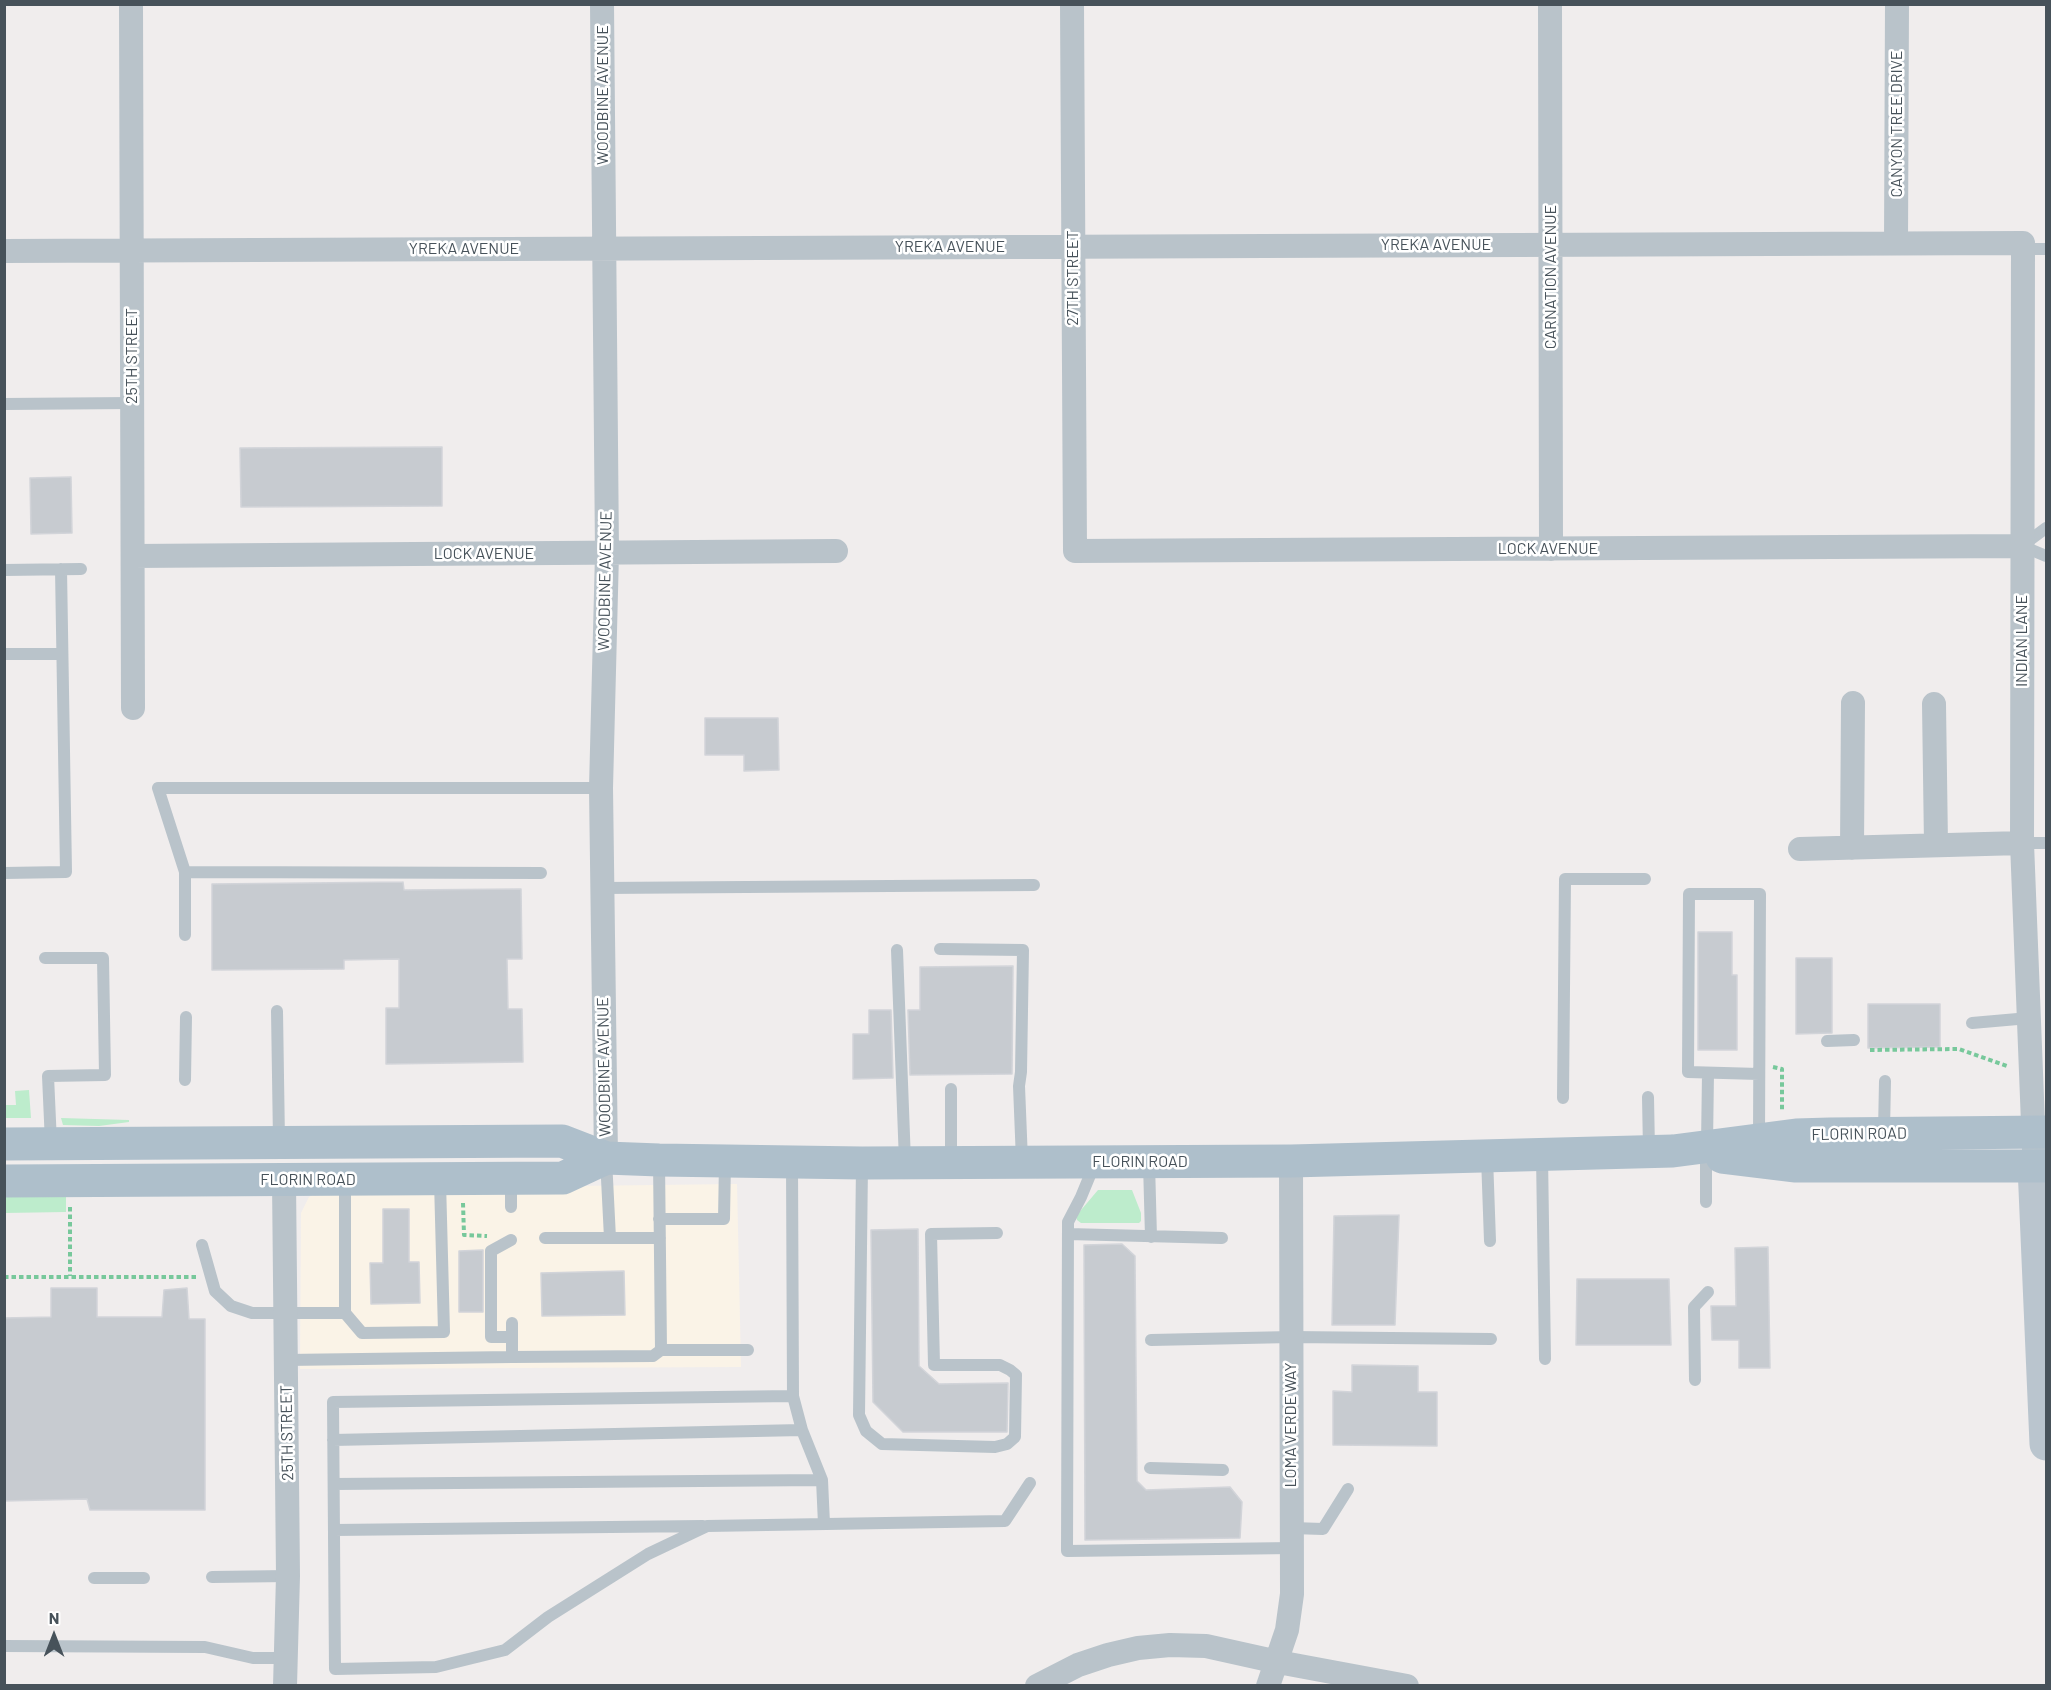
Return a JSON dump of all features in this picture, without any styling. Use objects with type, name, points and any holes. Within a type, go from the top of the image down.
[{"type":"main road","name":"FLORIN ROAD","points":[[4,1144],[562,1141],[606,1158],[862,1163],[1022,1163],[1291,1161],[1706,1150],[1829,1126],[1884,1134],[2040,1132]]},
{"type":"main road","points":[[284,1181],[360,1142]]},
{"type":"main road","points":[[189,1181],[279,1143]]},
{"type":"main road","name":"FLORIN ROAD","points":[[1706,1150],[1796,1166],[2040,1166]]},
{"type":"main road","name":"FLORIN ROAD","points":[[4,1181],[440,1179],[511,1193],[563,1178],[606,1158]]},
{"type":"street","name":"25TH STREET","points":[[131,4],[133,708]]},
{"type":"street","name":"WOODBINE AVENUE","points":[[602,4],[606,553],[601,788],[606,1158]]},
{"type":"street","name":"27TH STREET","points":[[1072,4],[1075,551]]},
{"type":"street","name":"CARNATION AVENUE","points":[[1550,4],[1551,549]]},
{"type":"street","name":"CANYON TREE DRIVE","points":[[1896,243],[1897,4]]},
{"type":"street","name":"YREKA AVENUE","points":[[4,251],[1896,243]]},
{"type":"street","name":"INDIAN LANE","points":[[1896,243],[2023,243],[2035,249],[2022,546],[2022,843],[2029,1018],[2040,1132],[2040,1166]]},
{"type":"street","name":"LOCK AVENUE","points":[[1075,551],[2022,546]]},
{"type":"street","name":"LOCK AVENUE","points":[[133,556],[836,551]]},
{"type":"street","points":[[1852,848],[1853,703]]},
{"type":"street","points":[[1934,704],[1936,845]]},
{"type":"street","points":[[1800,849],[2022,843]]},
{"type":"street","name":"LOMA VERDE WAY","points":[[1269,1686],[1287,1630],[1292,1594],[1291,1161]]},
{"type":"street","points":[[2040,1166],[2046,1444]]},
{"type":"street","name":"25TH STREET","points":[[284,1181],[288,1576],[285,1686]]},
{"type":"street","points":[[1037,1686],[1078,1665],[1138,1648],[1170,1645],[1206,1646],[1407,1686]]},
{"type":"lane","points":[[4,404],[132,403]]},
{"type":"lane","points":[[2022,546],[2046,528]]},
{"type":"lane","points":[[2022,546],[2046,556]]},
{"type":"lane","points":[[4,873],[66,872],[61,569]]},
{"type":"lane","points":[[4,570],[81,569]]},
{"type":"lane","points":[[4,654],[62,654]]},
{"type":"lane","points":[[185,935],[185,872],[158,788],[601,788]]},
{"type":"lane","points":[[2022,843],[2046,843]]},
{"type":"lane","points":[[185,872],[541,873]]},
{"type":"lane","points":[[1563,1098],[1565,879],[1644,879]]},
{"type":"lane","points":[[602,888],[1035,885]]},
{"type":"lane","points":[[1759,1074],[1688,1072],[1689,894],[1760,894],[1759,1140]]},
{"type":"lane","points":[[940,949],[1023,950],[1019,1086],[1022,1163]]},
{"type":"lane","points":[[897,950],[906,1163]]},
{"type":"lane","points":[[45,958],[103,958],[105,1075],[48,1076],[51,1144]]},
{"type":"lane","points":[[277,1011],[279,1143]]},
{"type":"lane","points":[[185,1080],[186,1017]]},
{"type":"lane","points":[[1972,1023],[2029,1018]]},
{"type":"lane","points":[[1827,1041],[1854,1040]]},
{"type":"lane","points":[[1706,1202],[1708,1073]]},
{"type":"lane","points":[[1884,1134],[1885,1081]]},
{"type":"lane","points":[[951,1089],[951,1163]]},
{"type":"lane","points":[[1648,1097],[1661,1151]]},
{"type":"lane","points":[[1542,1154],[1545,1359]]},
{"type":"lane","points":[[1487,1156],[1490,1241]]},
{"type":"lane","points":[[606,1158],[610,1238]]},
{"type":"lane","points":[[659,1160],[661,1350]]},
{"type":"lane","points":[[659,1219],[724,1219],[725,1161]]},
{"type":"lane","points":[[792,1162],[793,1396],[802,1430],[822,1480],[824,1524]]},
{"type":"lane","points":[[1096,1162],[1068,1222],[1067,1551],[1292,1538],[1323,1529],[1348,1489]]},
{"type":"lane","points":[[1149,1162],[1151,1237]]},
{"type":"lane","points":[[862,1163],[859,1415],[866,1431],[882,1444],[995,1447],[1007,1444],[1015,1437],[1016,1375],[1000,1365],[934,1365],[931,1234],[997,1233]]},
{"type":"lane","points":[[345,1180],[345,1313],[362,1334],[444,1332],[440,1179]]},
{"type":"lane","points":[[1068,1234],[1222,1238]]},
{"type":"lane","points":[[545,1238],[660,1238]]},
{"type":"lane","points":[[511,1240],[491,1251],[491,1338],[512,1337]]},
{"type":"lane","points":[[202,1245],[214,1291],[231,1306],[252,1313],[345,1313]]},
{"type":"lane","points":[[1695,1380],[1694,1307],[1708,1292]]},
{"type":"lane","points":[[512,1323],[512,1357]]},
{"type":"lane","points":[[1151,1340],[1491,1339]]},
{"type":"lane","points":[[286,1360],[653,1356],[661,1350],[748,1350]]},
{"type":"lane","points":[[707,1526],[648,1554],[548,1617],[505,1650],[436,1667],[335,1669],[333,1402],[793,1396]]},
{"type":"lane","points":[[333,1440],[802,1430]]},
{"type":"lane","points":[[1150,1468],[1223,1470]]},
{"type":"lane","points":[[334,1484],[822,1480]]},
{"type":"lane","points":[[334,1530],[1005,1521],[1030,1483]]},
{"type":"lane","points":[[212,1577],[288,1576]]},
{"type":"lane","points":[[94,1578],[144,1578]]},
{"type":"lane","points":[[4,1646],[205,1647],[253,1658],[285,1658]]},
{"type":"path","points":[[1870,1050],[1959,1049],[2007,1066]]},
{"type":"path","points":[[463,1202],[464,1235],[487,1235],[487,1245]]},
{"type":"path","points":[[70,1204],[70,1276]]},
{"type":"path","points":[[4,1277],[198,1277]]},
{"type":"shaded area","points":[[737,1184],[741,1367],[300,1369],[301,1213],[309,1197],[324,1189]]},
{"type":"green space","points":[[29,1090],[31,1118],[5,1118],[5,1105],[16,1105],[15,1091]]},
{"type":"green space","points":[[61,1118],[129,1120],[129,1122],[99,1126],[63,1125]]},
{"type":"green space","points":[[1098,1190],[1132,1190],[1141,1213],[1141,1221],[1139,1223],[1081,1223],[1076,1216]]},
{"type":"green space","points":[[4,1197],[66,1197],[66,1212],[5,1213]]},
{"type":"building","points":[[442,447],[442,506],[241,507],[240,448]]},
{"type":"building","points":[[71,477],[72,533],[31,534],[30,478]]},
{"type":"building","points":[[705,718],[778,718],[779,770],[744,771],[744,755],[705,755]]},
{"type":"building","points":[[403,882],[404,890],[521,889],[522,959],[507,959],[508,1009],[522,1009],[523,1062],[386,1064],[386,1008],[399,1008],[399,959],[344,960],[344,969],[212,970],[212,884]]},
{"type":"building","points":[[1698,932],[1732,932],[1732,975],[1737,975],[1737,1050],[1698,1050]]},
{"type":"building","points":[[1796,958],[1832,958],[1832,1033],[1796,1034]]},
{"type":"building","points":[[1013,966],[1012,1074],[910,1075],[908,1010],[920,1010],[920,967]]},
{"type":"building","points":[[1868,1004],[1940,1004],[1940,1047],[1868,1048]]},
{"type":"building","points":[[869,1010],[891,1010],[893,1078],[853,1079],[853,1034],[869,1034]]},
{"type":"building","points":[[383,1209],[409,1209],[409,1262],[419,1262],[420,1303],[371,1304],[370,1263],[383,1263]]},
{"type":"building","points":[[1399,1215],[1395,1325],[1332,1325],[1334,1216]]},
{"type":"building","points":[[918,1229],[919,1366],[939,1384],[1008,1383],[1007,1432],[903,1432],[873,1402],[871,1230]]},
{"type":"building","points":[[1122,1244],[1135,1256],[1137,1481],[1146,1490],[1230,1487],[1242,1502],[1240,1538],[1085,1540],[1084,1245]]},
{"type":"building","points":[[1768,1247],[1770,1368],[1739,1368],[1739,1340],[1712,1340],[1711,1306],[1736,1306],[1735,1248]]},
{"type":"building","points":[[483,1250],[483,1312],[459,1312],[459,1251]]},
{"type":"building","points":[[624,1271],[625,1315],[542,1316],[541,1273]]},
{"type":"building","points":[[1577,1279],[1669,1279],[1671,1345],[1576,1345]]},
{"type":"building","points":[[51,1288],[97,1288],[97,1317],[162,1317],[164,1290],[187,1288],[189,1319],[205,1319],[205,1510],[90,1510],[87,1499],[4,1501],[4,1318],[51,1317]]},
{"type":"building","points":[[1352,1365],[1418,1366],[1418,1392],[1437,1392],[1437,1446],[1333,1445],[1333,1391],[1352,1392]]}]
